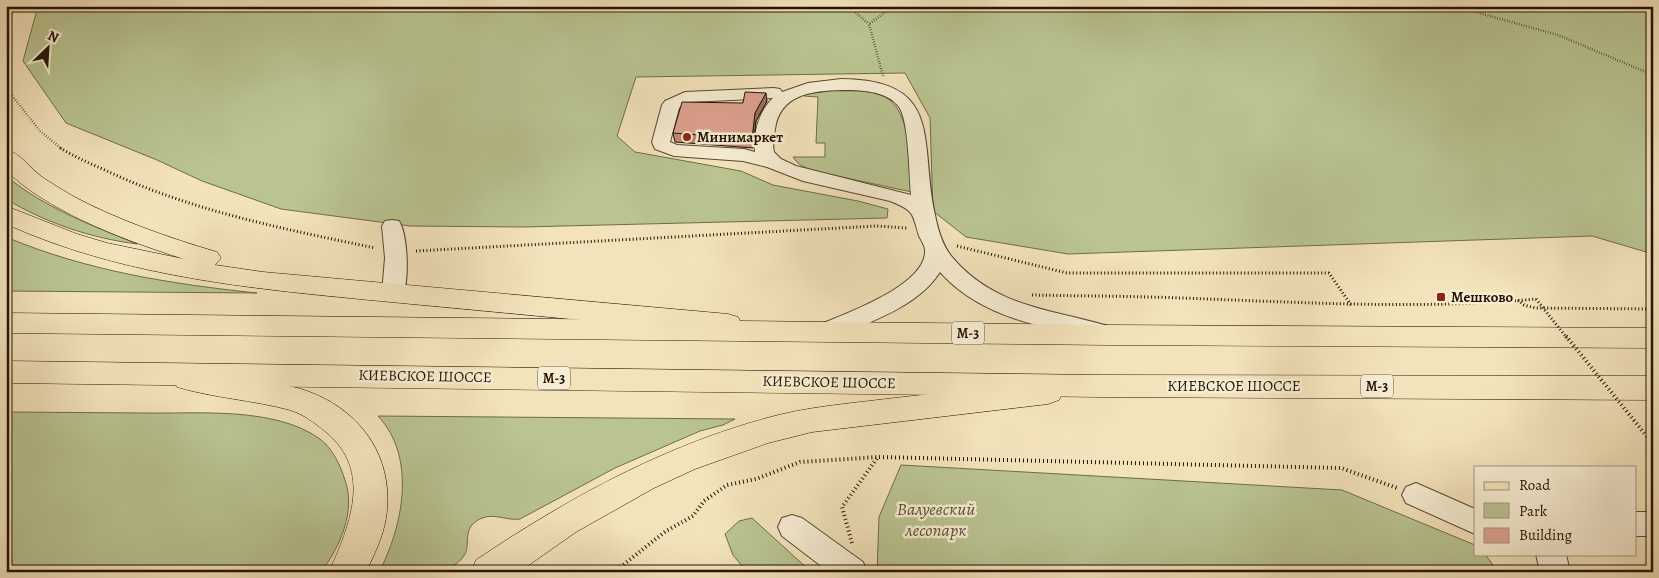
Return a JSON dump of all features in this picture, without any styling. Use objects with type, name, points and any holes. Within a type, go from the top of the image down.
[{"type":"main road","points":[[6,156],[48,192],[94,217],[176,248],[217,260],[358,290]]},
{"type":"main road","points":[[6,214],[62,238],[153,263],[263,281],[820,332]]},
{"type":"main road","name":"М-3","points":[[6,323],[820,332],[1653,338]]},
{"type":"main road","name":"КИЕВСКОЕ ШОССЕ","points":[[6,372],[1102,386],[1653,388]]},
{"type":"main road","points":[[157,373],[298,400],[329,417],[354,439],[368,470],[372,507],[358,554],[347,572]]},
{"type":"main road","points":[[489,572],[586,508],[631,483],[702,451],[793,423],[820,418],[1102,386]]},
{"type":"street","points":[[925,215],[911,202],[897,197],[819,179],[778,164],[744,155],[666,148],[661,142],[668,112],[676,101],[685,97],[802,90],[827,85],[852,84],[885,91],[902,100],[908,109],[914,130],[925,215],[933,244],[963,283],[992,301],[1026,313],[1110,334]]},
{"type":"street","points":[[778,164],[764,153],[768,119],[771,111],[777,104],[802,90]]},
{"type":"street","points":[[392,226],[395,252],[393,293]]},
{"type":"street","points":[[820,332],[894,299],[914,287],[929,272],[933,244]]},
{"type":"street","points":[[1416,495],[1474,522]]},
{"type":"street","points":[[1636,524],[1653,524]]},
{"type":"street","points":[[792,527],[853,561]]},
{"type":"path","points":[[6,28],[14,6]]},
{"type":"path","points":[[848,6],[869,24],[885,84]]},
{"type":"path","points":[[869,24],[894,6]]},
{"type":"path","points":[[1454,6],[1558,35],[1653,75]]},
{"type":"path","points":[[1542,6],[1588,6]]},
{"type":"path","points":[[6,88],[53,143],[117,176],[160,195],[261,224],[395,252],[876,226],[914,228],[933,244],[949,244],[1067,273],[1329,273],[1351,305]]},
{"type":"path","points":[[1025,295],[1179,298],[1309,305],[1504,302],[1517,299],[1536,299],[1653,444]]},
{"type":"path","points":[[1517,299],[1524,305],[1534,308],[1653,309]]},
{"type":"path","points":[[853,561],[842,507],[878,457]]},
{"type":"path","points":[[614,572],[666,530],[692,516],[704,501],[728,485],[756,479],[800,462],[878,457],[1341,468],[1416,495]]},
{"type":"green space","points":[[38,6],[1653,6],[1653,254],[1592,236],[1068,254],[966,237],[933,211],[930,118],[905,73],[636,77],[617,136],[635,152],[741,171],[773,185],[858,201],[888,209],[887,218],[523,227],[410,226],[281,209],[202,181],[157,160],[66,123],[23,61]]},
{"type":"green space","points":[[842,89],[875,93],[885,97],[894,104],[905,126],[908,140],[912,192],[813,171],[795,160],[793,157],[825,157],[825,143],[816,143],[818,97],[804,96],[804,94]]},
{"type":"green space","points":[[6,176],[52,207],[137,244],[103,238],[69,228],[21,208],[6,199]]},
{"type":"green space","points":[[6,237],[67,259],[98,267],[161,280],[257,293],[6,291]]},
{"type":"green space","points":[[6,412],[234,414],[281,421],[301,428],[320,439],[329,448],[343,474],[349,504],[340,540],[321,572],[6,572]]},
{"type":"green space","points":[[378,416],[735,419],[723,425],[700,431],[615,468],[520,519],[492,516],[482,518],[471,527],[466,552],[457,563],[445,571],[413,573],[379,572],[400,514],[402,472],[398,451],[390,433]]},
{"type":"green space","name":"Валуевский лесопарк","points":[[901,465],[1342,490],[1474,545],[1474,556],[1486,556],[1498,572],[877,572],[879,517]]},
{"type":"green space","points":[[752,518],[809,572],[747,572],[733,555],[725,534],[739,521]]},
{"type":"building","points":[[745,92],[766,93],[755,113],[752,139],[673,133],[682,102],[743,103]]},
{"type":"place","name":"Минимаркет","points":[[687,137]]},
{"type":"place","name":"Мешково","points":[[1441,297]]}]
